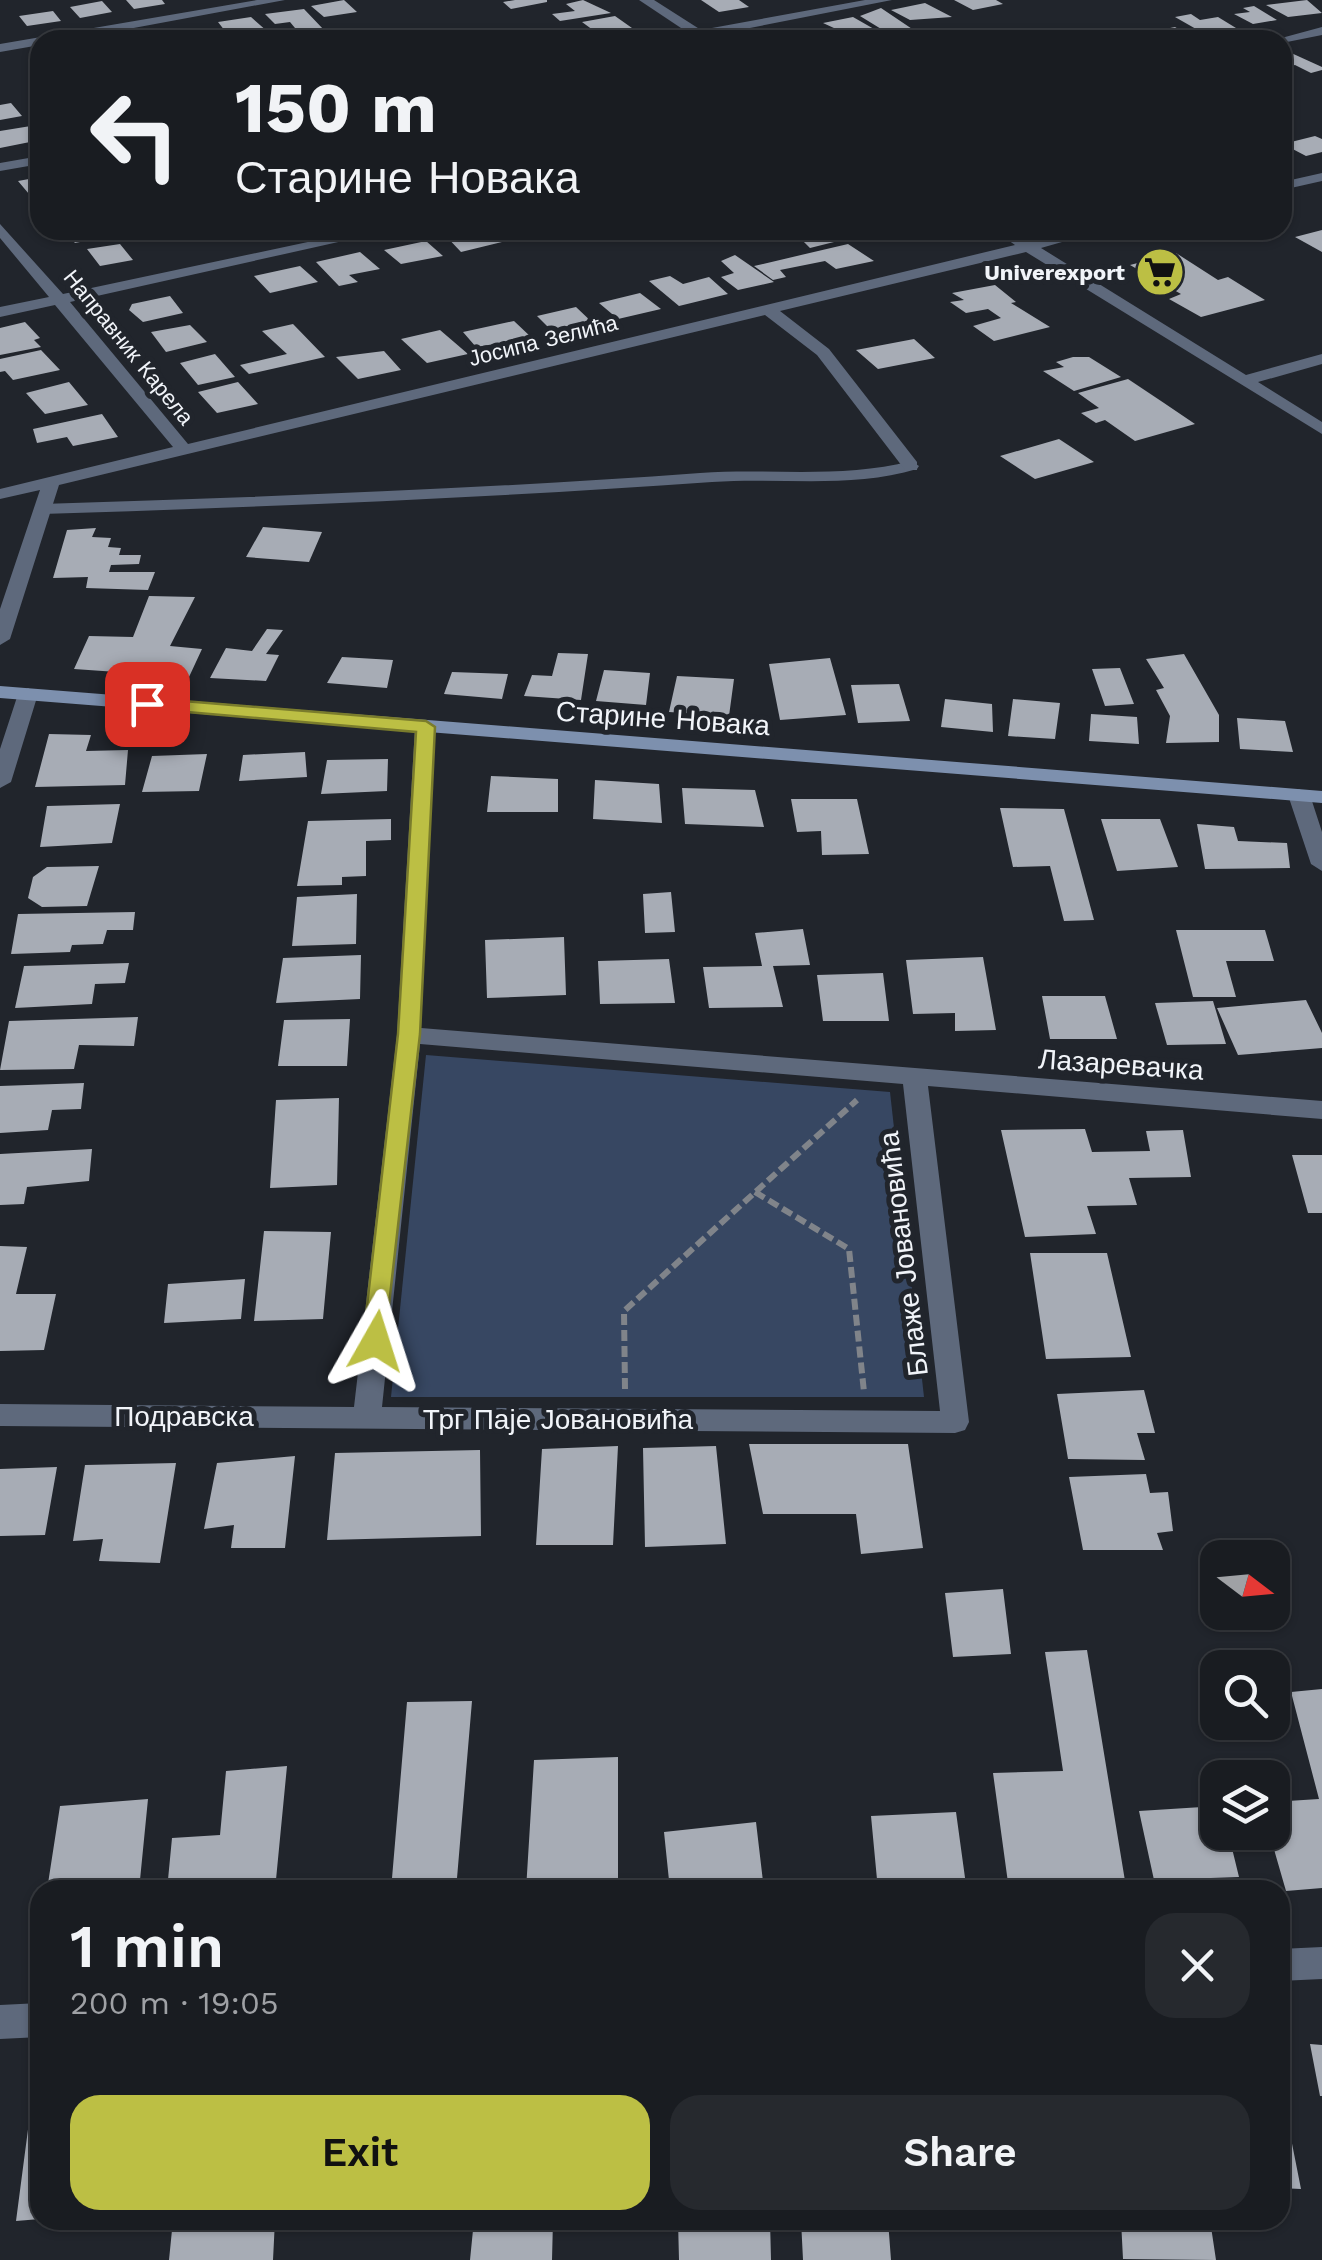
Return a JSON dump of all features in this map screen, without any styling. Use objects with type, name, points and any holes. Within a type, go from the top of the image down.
[{"type":"street","points":[[107,30],[279,0]]},
{"type":"street","points":[[645,0],[692,30]]},
{"type":"street","points":[[738,30],[886,0]]},
{"type":"street","points":[[1292,37],[1322,31]]},
{"type":"street","points":[[0,48],[30,43]]},
{"type":"street","points":[[0,167],[30,162]]},
{"type":"street","points":[[1292,184],[1322,176]]},
{"type":"street","name":"Направник Карела","points":[[0,228],[184,450]]},
{"type":"street","points":[[0,312],[336,240]]},
{"type":"street","points":[[1016,240],[1322,429]]},
{"type":"street","name":"Јосипа Зелића","points":[[0,494],[1056,240]]},
{"type":"street","points":[[768,309],[823,352],[911,466]]},
{"type":"street","points":[[1246,380],[1322,359]]},
{"type":"street","points":[[0,639],[51,482]]},
{"type":"street","name":"Старине Новака","points":[[0,692],[1310,796]]},
{"type":"street","points":[[0,782],[28,694]]},
{"type":"street","points":[[367,1418],[409,1034],[426,727]]},
{"type":"street","points":[[1310,796],[1322,864]]},
{"type":"street","points":[[409,1034],[914,1078]]},
{"type":"street","name":"Лазаревачка","points":[[914,1078],[1322,1110]]},
{"type":"street","name":"Блаже Јовановића","points":[[914,1078],[955,1422]]},
{"type":"street","name":"Подравска","points":[[0,1415],[367,1418]]},
{"type":"street","name":"Трг Паје Јовановића","points":[[367,1418],[955,1422]]},
{"type":"street","points":[[1290,1965],[1322,1963]]},
{"type":"street","points":[[0,2022],[30,2020]]},
{"type":"lane","points":[[42,509],[339,500],[768,473],[878,473],[911,466]]},
{"type":"path","points":[[626,1420],[624,1311],[884,1076]]},
{"type":"path","points":[[755,1192],[849,1248],[867,1421]]},
{"type":"shaded area","points":[[426,1055],[890,1092],[924,1397],[391,1397]]},
{"type":"building","points":[[126,0],[162,0],[165,4],[134,9]]},
{"type":"building","points":[[344,0],[357,12],[324,17],[311,6]]},
{"type":"building","points":[[583,0],[611,13],[560,21],[552,14],[575,11],[566,4]]},
{"type":"building","points":[[701,0],[739,0],[749,7],[719,12]]},
{"type":"building","points":[[954,0],[996,0],[1003,4],[973,10]]},
{"type":"building","points":[[1307,0],[1322,13],[1288,17],[1266,5]]},
{"type":"building","points":[[102,1],[112,12],[80,18],[70,7]]},
{"type":"building","points":[[503,2],[547,2],[511,9]]},
{"type":"building","points":[[925,3],[952,17],[910,20],[891,10]]},
{"type":"building","points":[[1254,6],[1277,20],[1253,24],[1234,14],[1250,12],[1243,8]]},
{"type":"building","points":[[881,8],[914,30],[883,30],[860,16]]},
{"type":"building","points":[[304,9],[324,30],[297,30],[290,22],[275,24],[265,14]]},
{"type":"building","points":[[53,11],[61,21],[27,26],[19,16]]},
{"type":"building","points":[[615,16],[632,28],[593,30],[582,22]]},
{"type":"building","points":[[251,17],[266,30],[224,30],[218,22]]},
{"type":"building","points":[[853,17],[876,30],[838,30],[823,23]]},
{"type":"building","points":[[1175,17],[1218,17],[1236,28],[1198,30]]},
{"type":"building","points":[[1292,53],[1322,70],[1311,73],[1292,66]]},
{"type":"building","points":[[11,103],[22,116],[0,120],[0,105]]},
{"type":"building","points":[[30,126],[30,142],[0,148],[0,131]]},
{"type":"building","points":[[1315,136],[1322,139],[1322,152],[1306,156],[1292,149],[1292,142]]},
{"type":"building","points":[[30,179],[30,194],[29,194],[18,181]]},
{"type":"building","points":[[1322,230],[1322,252],[1295,237]]},
{"type":"building","points":[[450,240],[502,242],[461,252]]},
{"type":"building","points":[[802,240],[842,240],[810,248]]},
{"type":"building","points":[[426,241],[443,256],[401,264],[384,250]]},
{"type":"building","points":[[120,244],[133,260],[100,266],[87,249]]},
{"type":"building","points":[[848,244],[874,261],[836,269],[825,261],[780,270],[786,277],[773,280],[754,266]]},
{"type":"building","points":[[360,252],[380,269],[349,275],[358,282],[339,286],[316,262]]},
{"type":"building","points":[[1176,253],[1218,280],[1228,277],[1265,300],[1201,317],[1169,299],[1181,294],[1130,265]]},
{"type":"building","points":[[735,255],[774,282],[738,290],[721,277],[734,273],[721,261]]},
{"type":"building","points":[[300,266],[318,282],[270,293],[254,276]]},
{"type":"building","points":[[670,276],[683,284],[709,277],[728,294],[679,306],[649,281]]},
{"type":"building","points":[[995,285],[1016,302],[1011,303],[1050,327],[994,341],[973,326],[1001,318],[988,309],[966,313],[950,302],[964,300],[952,293]]},
{"type":"building","points":[[640,293],[661,309],[618,319],[599,303]]},
{"type":"building","points":[[170,296],[183,313],[143,322],[129,310],[132,304]]},
{"type":"building","points":[[576,307],[596,326],[555,334],[537,316]]},
{"type":"building","points":[[514,321],[532,338],[476,347],[463,332]]},
{"type":"building","points":[[25,322],[40,338],[34,340],[41,347],[0,355],[0,328]]},
{"type":"building","points":[[293,324],[325,357],[249,374],[240,365],[287,354],[262,331]]},
{"type":"building","points":[[190,325],[207,342],[166,352],[151,332]]},
{"type":"building","points":[[440,330],[468,354],[427,363],[401,339]]},
{"type":"building","points":[[914,339],[935,358],[878,369],[856,350]]},
{"type":"building","points":[[41,350],[60,370],[13,380],[5,371],[0,372],[0,359]]},
{"type":"building","points":[[384,351],[401,370],[358,379],[336,357]]},
{"type":"building","points":[[215,354],[235,377],[198,385],[180,363]]},
{"type":"building","points":[[1089,357],[1121,377],[1074,391],[1043,371],[1064,367],[1056,362]]},
{"type":"building","points":[[1128,379],[1195,424],[1135,441],[1105,420],[1096,423],[1081,413],[1099,408],[1078,393]]},
{"type":"building","points":[[69,382],[88,405],[45,414],[26,393]]},
{"type":"building","points":[[238,382],[258,404],[217,413],[198,392]]},
{"type":"building","points":[[102,414],[118,437],[73,446],[67,437],[37,443],[33,429]]},
{"type":"building","points":[[1059,439],[1094,462],[1035,479],[1000,456]]},
{"type":"building","points":[[263,527],[322,532],[309,562],[246,557]]},
{"type":"building","points":[[96,528],[92,537],[111,538],[108,547],[121,548],[119,555],[141,555],[139,564],[111,565],[109,572],[155,572],[148,590],[86,588],[88,577],[53,578],[67,530]]},
{"type":"building","points":[[149,596],[195,597],[170,646],[202,649],[189,677],[74,669],[89,636],[133,637]]},
{"type":"building","points":[[267,629],[283,630],[266,654],[279,655],[266,681],[210,678],[226,648],[252,651]]},
{"type":"building","points":[[558,653],[588,654],[581,700],[524,696],[532,675],[552,676]]},
{"type":"building","points":[[1184,654],[1219,715],[1219,742],[1166,743],[1170,716],[1156,690],[1164,688],[1146,659]]},
{"type":"building","points":[[342,657],[393,660],[387,688],[327,683]]},
{"type":"building","points":[[830,658],[846,715],[780,720],[769,664]]},
{"type":"building","points":[[1120,668],[1134,704],[1105,706],[1092,669]]},
{"type":"building","points":[[604,670],[650,673],[646,705],[596,701]]},
{"type":"building","points":[[452,672],[508,674],[502,699],[444,694]]},
{"type":"building","points":[[677,676],[734,679],[729,716],[669,712]]},
{"type":"building","points":[[899,684],[910,721],[858,723],[851,685]]},
{"type":"building","points":[[945,699],[992,704],[993,732],[941,727]]},
{"type":"building","points":[[1013,699],[1060,703],[1055,739],[1008,736]]},
{"type":"building","points":[[1091,714],[1137,717],[1139,744],[1089,741]]},
{"type":"building","points":[[1237,718],[1285,721],[1293,752],[1240,749]]},
{"type":"building","points":[[49,734],[91,735],[86,751],[128,750],[125,785],[35,787]]},
{"type":"building","points":[[305,752],[307,777],[239,781],[243,755]]},
{"type":"building","points":[[207,754],[199,791],[142,792],[152,756]]},
{"type":"building","points":[[388,759],[387,791],[321,794],[327,760]]},
{"type":"building","points":[[491,776],[558,779],[558,812],[487,812]]},
{"type":"building","points":[[595,780],[659,784],[662,823],[593,819]]},
{"type":"building","points":[[682,788],[755,790],[764,827],[685,824]]},
{"type":"building","points":[[791,799],[857,799],[869,854],[822,855],[821,831],[797,832]]},
{"type":"building","points":[[120,804],[112,843],[40,847],[47,806]]},
{"type":"building","points":[[1000,808],[1064,809],[1094,920],[1064,921],[1050,866],[1013,867]]},
{"type":"building","points":[[391,819],[391,840],[366,841],[366,876],[342,877],[342,885],[297,886],[308,821]]},
{"type":"building","points":[[1101,819],[1160,819],[1178,867],[1117,871]]},
{"type":"building","points":[[1197,824],[1234,827],[1238,841],[1287,843],[1290,868],[1205,869]]},
{"type":"building","points":[[99,866],[87,906],[42,907],[28,898],[33,877],[47,867]]},
{"type":"building","points":[[671,892],[675,932],[645,933],[643,894]]},
{"type":"building","points":[[357,894],[356,944],[292,946],[297,897]]},
{"type":"building","points":[[135,912],[133,930],[107,930],[103,944],[72,945],[70,952],[11,954],[18,914]]},
{"type":"building","points":[[803,929],[810,965],[773,966],[783,1007],[709,1008],[703,967],[762,966],[755,933]]},
{"type":"building","points":[[1176,930],[1265,930],[1274,961],[1226,961],[1236,997],[1193,997]]},
{"type":"building","points":[[564,937],[566,995],[487,998],[485,940]]},
{"type":"building","points":[[361,955],[360,999],[276,1003],[283,958]]},
{"type":"building","points":[[983,957],[996,1030],[955,1031],[955,1013],[913,1014],[906,960]]},
{"type":"building","points":[[669,959],[675,1003],[600,1004],[598,961]]},
{"type":"building","points":[[129,963],[125,983],[95,984],[92,1004],[15,1008],[24,966]]},
{"type":"building","points":[[883,973],[889,1021],[823,1021],[817,975]]},
{"type":"building","points":[[1042,996],[1105,996],[1117,1039],[1050,1039]]},
{"type":"building","points":[[1306,1000],[1322,1033],[1322,1048],[1238,1055],[1217,1008]]},
{"type":"building","points":[[1213,1001],[1226,1044],[1167,1045],[1155,1003]]},
{"type":"building","points":[[138,1017],[134,1046],[79,1045],[74,1069],[0,1070],[9,1021]]},
{"type":"building","points":[[350,1019],[347,1066],[278,1066],[284,1020]]},
{"type":"building","points":[[84,1083],[81,1109],[52,1110],[48,1130],[0,1133],[0,1086]]},
{"type":"building","points":[[339,1098],[337,1185],[270,1188],[276,1100]]},
{"type":"building","points":[[1085,1129],[1092,1152],[1150,1151],[1146,1131],[1183,1130],[1191,1177],[1129,1178],[1137,1205],[1087,1206],[1096,1234],[1025,1237],[1001,1130]]},
{"type":"building","points":[[92,1149],[89,1181],[27,1187],[24,1204],[0,1205],[0,1154]]},
{"type":"building","points":[[1292,1155],[1322,1155],[1322,1213],[1308,1213]]},
{"type":"building","points":[[264,1231],[331,1232],[323,1319],[254,1321]]},
{"type":"building","points":[[0,1246],[27,1247],[16,1294],[56,1294],[44,1350],[0,1351]]},
{"type":"building","points":[[1030,1253],[1107,1253],[1131,1357],[1046,1359]]},
{"type":"building","points":[[245,1279],[241,1319],[164,1323],[168,1284]]},
{"type":"building","points":[[1144,1390],[1155,1433],[1137,1433],[1145,1460],[1068,1459],[1057,1394]]},
{"type":"building","points":[[749,1444],[908,1444],[923,1548],[861,1554],[856,1514],[763,1514]]},
{"type":"building","points":[[618,1446],[613,1545],[536,1545],[542,1449]]},
{"type":"building","points":[[716,1446],[726,1544],[645,1547],[643,1448]]},
{"type":"building","points":[[480,1450],[481,1536],[327,1540],[335,1453]]},
{"type":"building","points":[[295,1456],[285,1548],[231,1548],[234,1525],[204,1529],[217,1463]]},
{"type":"building","points":[[176,1463],[160,1563],[99,1561],[103,1539],[73,1541],[85,1465]]},
{"type":"building","points":[[57,1467],[45,1535],[0,1536],[0,1469]]},
{"type":"building","points":[[1146,1474],[1150,1493],[1168,1492],[1173,1531],[1157,1533],[1163,1550],[1083,1550],[1069,1477]]},
{"type":"building","points":[[1003,1589],[1011,1654],[953,1657],[945,1593]]},
{"type":"building","points":[[1087,1650],[1125,1880],[1008,1880],[993,1773],[1063,1771],[1045,1652]]},
{"type":"building","points":[[1322,1689],[1322,1888],[1290,1891],[1290,1880],[1283,1880],[1274,1850],[1290,1850],[1290,1801],[1319,1799],[1291,1692]]},
{"type":"building","points":[[472,1701],[457,1880],[392,1880],[407,1702]]},
{"type":"building","points":[[618,1757],[618,1880],[527,1880],[534,1760]]},
{"type":"building","points":[[287,1766],[276,1880],[168,1880],[172,1838],[220,1835],[226,1771]]},
{"type":"building","points":[[148,1799],[140,1880],[49,1880],[60,1806]]},
{"type":"building","points":[[1200,1807],[1200,1850],[1232,1850],[1239,1877],[1154,1880],[1139,1811]]},
{"type":"building","points":[[956,1812],[965,1880],[877,1880],[871,1816]]},
{"type":"building","points":[[756,1822],[763,1880],[669,1880],[664,1832]]},
{"type":"building","points":[[1310,2044],[1322,2045],[1322,2096],[1320,2096]]},
{"type":"building","points":[[30,2114],[30,2220],[16,2221]]},
{"type":"building","points":[[1290,2133],[1301,2189],[1290,2188]]},
{"type":"building","points":[[172,2230],[274,2230],[273,2260],[169,2260]]},
{"type":"building","points":[[473,2230],[553,2230],[552,2260],[470,2260]]},
{"type":"building","points":[[678,2230],[770,2230],[771,2260],[679,2260]]},
{"type":"building","points":[[802,2230],[889,2230],[891,2260],[803,2260]]},
{"type":"building","points":[[1122,2230],[1212,2230],[1216,2260],[1123,2259]]},
{"type":"place","name":"Univerexport","points":[[1160,272]]},
{"type":"route","points":[[147,704],[426,727],[409,1034],[376,1341]]}]
